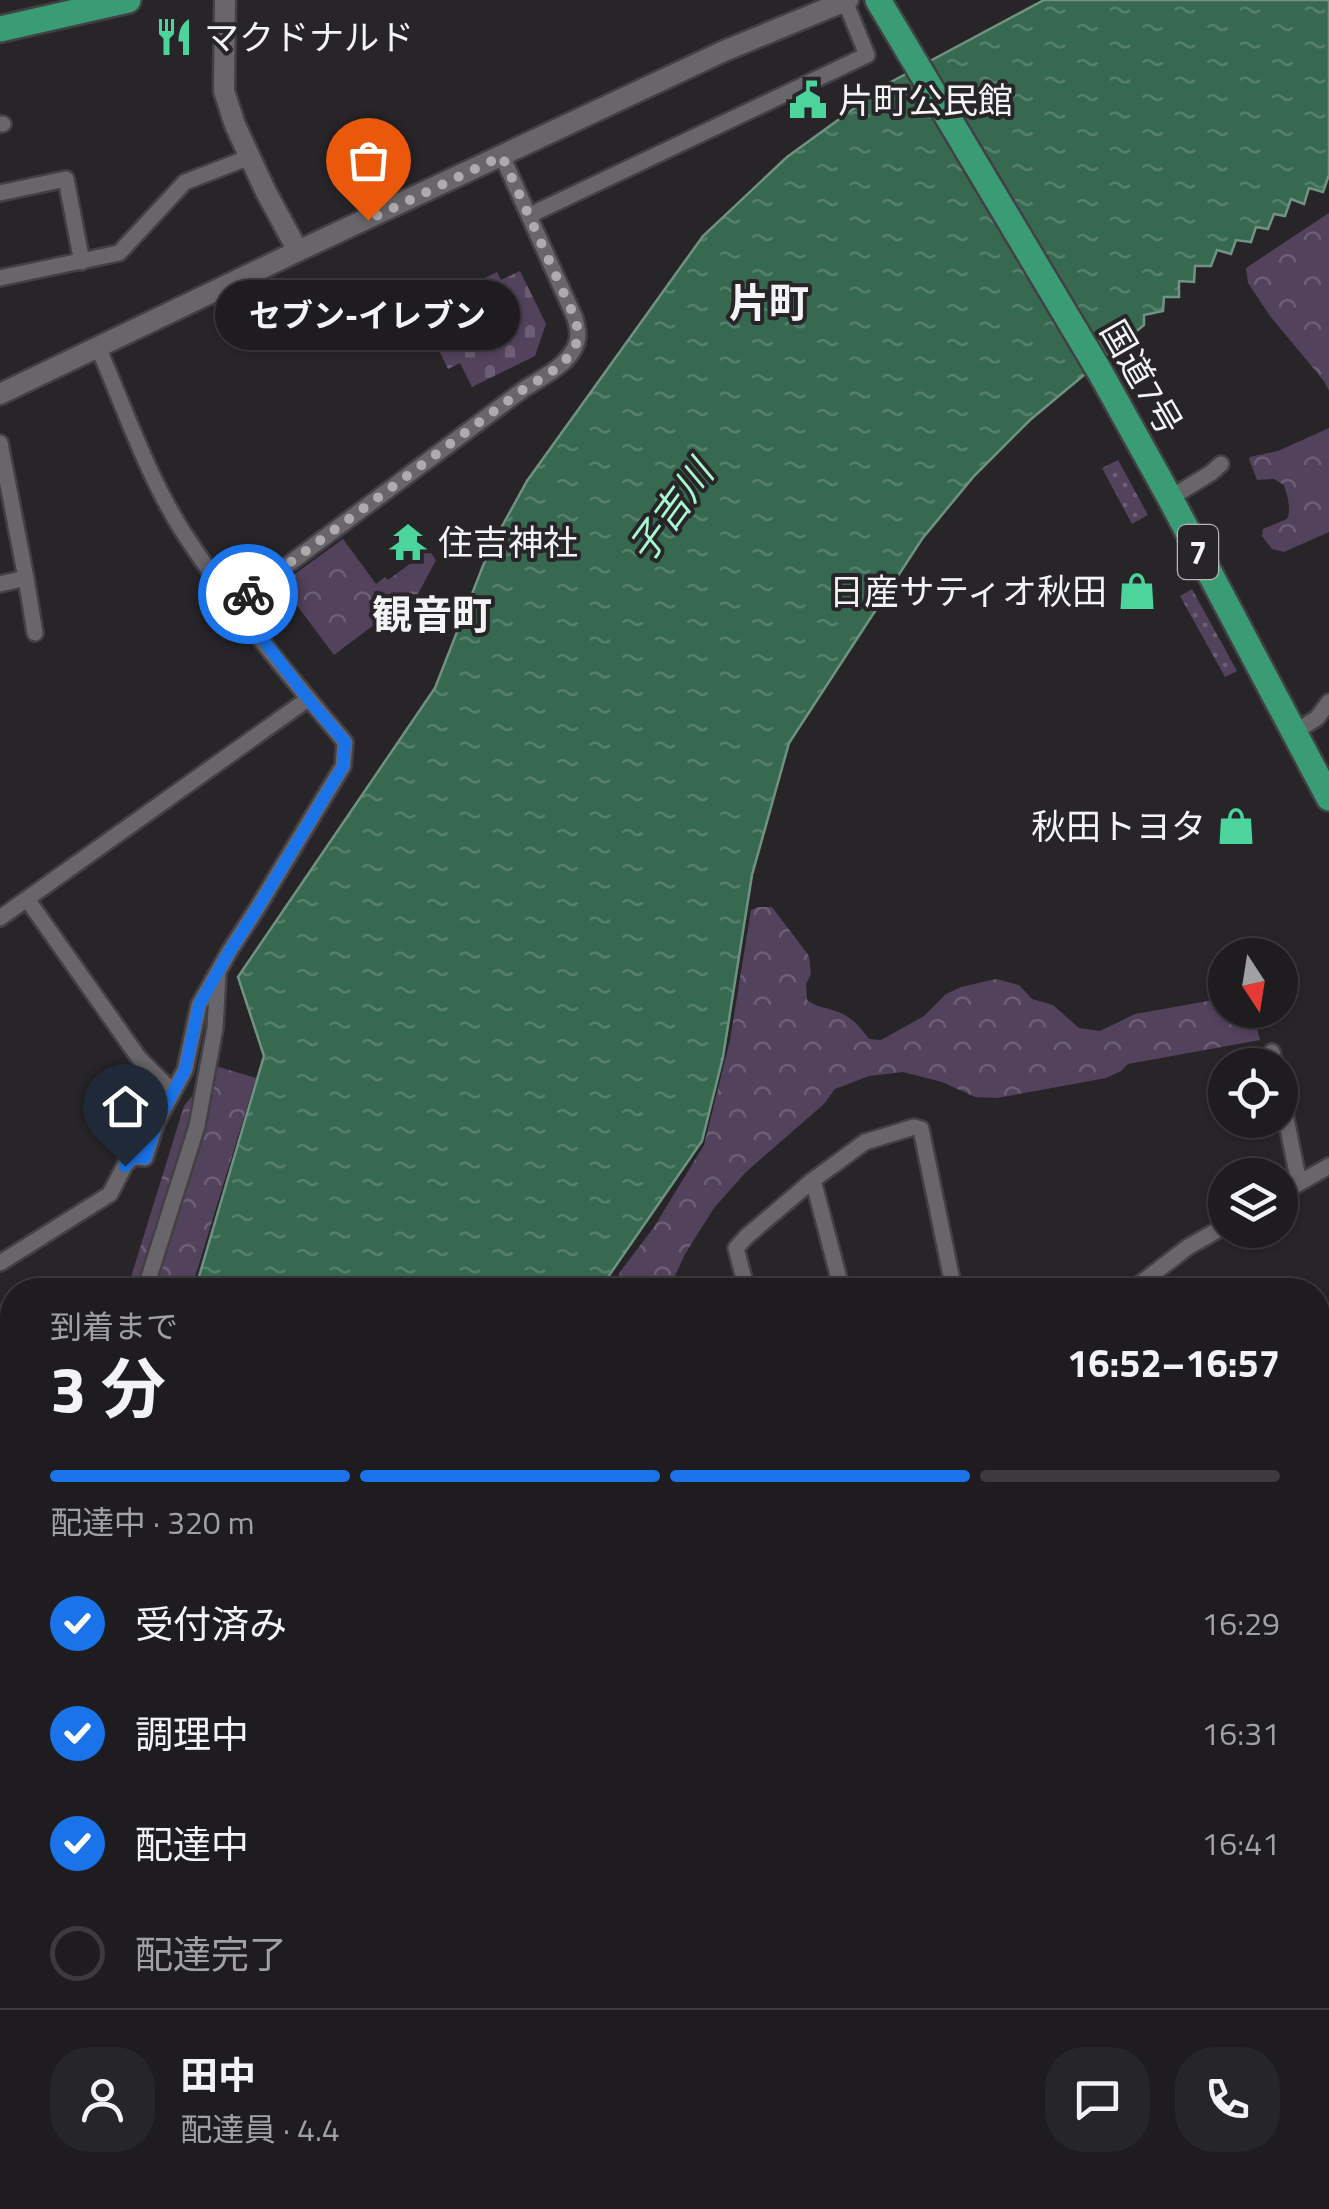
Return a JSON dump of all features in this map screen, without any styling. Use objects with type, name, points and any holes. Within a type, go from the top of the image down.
[{"type":"highway","points":[[0,29],[128,0]]},
{"type":"highway","name":"国道7号","points":[[879,2],[1100,372],[1329,798]]},
{"type":"street","points":[[225,0],[224,91],[250,157],[298,251]]},
{"type":"street","points":[[0,394],[724,52],[847,1],[868,54],[530,215]]},
{"type":"street","points":[[236,604],[556,369],[571,352],[578,338],[575,318],[502,156]]},
{"type":"street","points":[[0,278],[118,253],[185,182],[250,157]]},
{"type":"street","points":[[0,193],[66,178],[82,262]]},
{"type":"street","points":[[0,1263],[110,1194],[133,1157],[145,1158],[157,1122],[185,1070],[199,1005],[343,766],[345,742],[184,534],[98,347]]},
{"type":"street","points":[[0,443],[35,634]]},
{"type":"street","points":[[1170,498],[1222,464]]},
{"type":"street","points":[[0,584],[26,578]]},
{"type":"street","points":[[0,918],[308,699]]},
{"type":"street","points":[[1295,732],[1318,718],[1329,702]]},
{"type":"street","points":[[27,899],[139,1058],[173,1092]]},
{"type":"street","points":[[148,1278],[197,1126],[216,1028],[219,970]]},
{"type":"street","points":[[744,1278],[736,1248],[747,1236],[813,1180],[866,1142],[914,1128],[922,1129],[952,1278]]},
{"type":"street","points":[[1290,1138],[1300,1184],[1329,1166]]},
{"type":"street","points":[[813,1180],[839,1278]]},
{"type":"street","points":[[1147,1278],[1208,1235]]},
{"type":"green space","points":[[1329,213],[1329,391],[1270,316],[1248,283],[1246,268]]},
{"type":"green space","points":[[520,271],[546,324],[535,356],[472,387],[460,363],[448,369],[432,335],[439,331],[443,319],[453,314],[445,297],[497,272],[501,280]]},
{"type":"green space","points":[[1329,428],[1329,532],[1284,552],[1272,549],[1262,536],[1263,529],[1287,519],[1288,498],[1284,485],[1274,479],[1257,480],[1249,459],[1278,451]]},
{"type":"green space","points":[[1118,460],[1148,515],[1132,524],[1102,468]]},
{"type":"green space","points":[[343,539],[376,584],[385,577],[388,580],[429,550],[436,560],[418,594],[390,597],[391,612],[334,655],[281,584]]},
{"type":"green space","points":[[1192,589],[1237,671],[1225,677],[1180,596]]},
{"type":"green space","points":[[772,907],[809,956],[807,1000],[848,1017],[869,1039],[881,1040],[924,1016],[946,994],[996,979],[1019,985],[1032,999],[1053,1005],[1079,1028],[1100,1031],[1135,1014],[1208,1001],[1208,1028],[1257,1028],[1260,1040],[1128,1064],[1106,1078],[997,1098],[975,1097],[942,1082],[903,1072],[869,1076],[835,1089],[824,1104],[746,1172],[714,1208],[674,1278],[618,1278],[704,1145],[730,1040],[751,910]]},
{"type":"green space","points":[[216,1066],[256,1078],[195,1278],[131,1278],[184,1106]]},
{"type":"water","name":"子吉川","points":[[1044,0],[1329,0],[1329,175],[1323,192],[1309,188],[1304,204],[1291,199],[1285,216],[1274,214],[1268,229],[1256,227],[1251,242],[1236,240],[1231,254],[1217,250],[1211,266],[1195,266],[1194,282],[1179,281],[1179,297],[1164,297],[1163,311],[1144,315],[1144,325],[1030,420],[974,476],[922,539],[789,743],[752,875],[723,1057],[702,1141],[607,1278],[199,1278],[264,1056],[238,977],[435,688],[490,548],[527,481],[703,236],[787,157],[889,83]]},
{"type":"way so far","points":[[248,594],[556,369],[578,338],[575,318],[502,156],[368,220]]},
{"type":"place","name":"マクドナルド","points":[[174,37]]},
{"type":"place","name":"片町公民館","points":[[808,100]]},
{"type":"place","name":"セブン-イレブン","points":[[368,220]]},
{"type":"place","name":"住吉神社","points":[[408,542]]},
{"type":"place","name":"日産サティオ秋田","points":[[1137,591]]},
{"type":"place","name":"秋田トヨタ","points":[[1236,826]]},
{"type":"district","name":"片町","points":[[769,302]]},
{"type":"district","name":"観音町","points":[[432,614]]},
{"type":"route","points":[[125,1166],[133,1157],[145,1158],[157,1122],[185,1070],[199,1005],[343,766],[345,742],[236,604],[248,594]]}]
